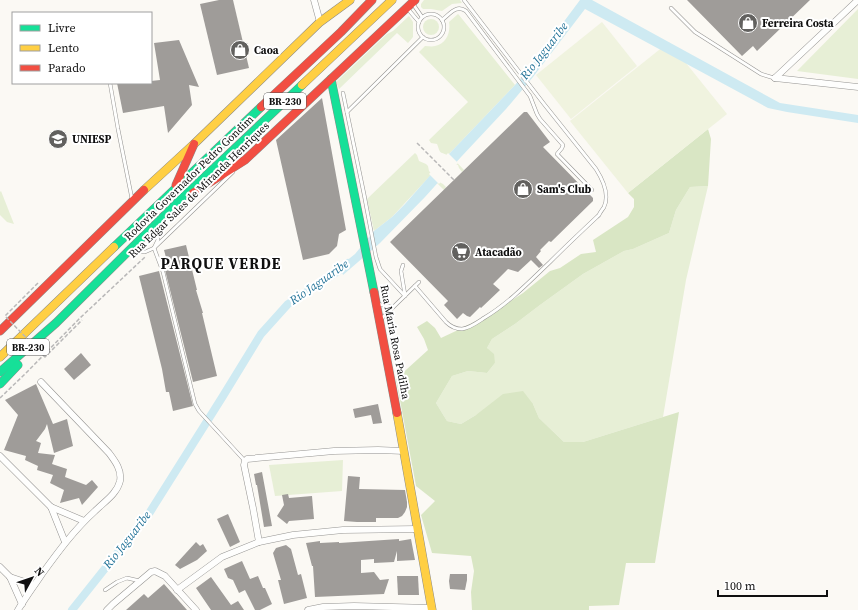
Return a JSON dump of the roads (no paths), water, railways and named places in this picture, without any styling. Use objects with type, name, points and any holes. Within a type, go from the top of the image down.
[{"type":"main road","points":[[0,331],[320,22],[350,0]]},
{"type":"main road","name":"Rodovia Governador Pedro Gondim","points":[[0,357],[174,189],[341,32],[372,0]]},
{"type":"main road","name":"Rodovia Governador Pedro Gondim","points":[[0,372],[56,322],[178,202],[392,0]]},
{"type":"main road","name":"Rua Edgar Sales de Miranda Henriques","points":[[245,160],[411,4]]},
{"type":"main road","name":"Rua Maria Rosa Padilha","points":[[331,79],[377,304],[432,609]]},
{"type":"main road","points":[[174,189],[194,144]]},
{"type":"main road","points":[[178,202],[245,160]]},
{"type":"main road","points":[[0,384],[56,322]]},
{"type":"street","points":[[314,0],[320,22]]},
{"type":"street","points":[[775,78],[858,0]]},
{"type":"street","points":[[775,78],[858,87]]},
{"type":"street","points":[[18,610],[65,542],[84,521],[113,494],[120,480],[120,472],[109,453],[41,382]]},
{"type":"street","points":[[259,542],[244,465],[245,461],[249,459],[334,451],[404,450]]},
{"type":"street","points":[[0,456],[51,507],[84,521]]},
{"type":"street","points":[[51,507],[65,542]]},
{"type":"street","points":[[177,590],[222,557],[259,542],[294,535],[342,530],[417,528]]},
{"type":"street","points":[[0,567],[10,577],[22,604]]},
{"type":"street","points":[[107,610],[151,572],[155,571],[165,576],[196,610]]},
{"type":"street","points":[[10,577],[34,585]]},
{"type":"street","points":[[308,610],[323,607],[354,606],[432,609]]},
{"type":"lane","points":[[415,286],[450,326],[463,329],[471,326],[495,311],[536,276],[599,215],[604,207],[607,197],[606,188],[602,179],[592,164],[464,0]]},
{"type":"lane","points":[[411,4],[422,17]]},
{"type":"lane","points":[[411,4],[419,22],[420,34],[423,37],[433,40],[442,35],[444,25],[438,16],[427,14],[422,17],[419,22]]},
{"type":"lane","points":[[442,20],[457,8],[464,10],[470,16],[526,90],[532,99],[534,108],[540,119],[563,145],[557,154],[592,190]]},
{"type":"lane","points":[[671,8],[695,32],[761,74],[775,78]]},
{"type":"lane","points":[[347,112],[423,37]]},
{"type":"lane","points":[[110,84],[133,201]]},
{"type":"lane","points":[[343,93],[376,257],[380,269],[405,296]]},
{"type":"lane","name":"Rua Edgar Sales de Miranda Henriques","points":[[154,248],[245,160]]},
{"type":"lane","points":[[129,250],[145,252],[154,248],[158,240],[155,225]]},
{"type":"lane","points":[[154,248],[163,272],[174,312],[194,399],[199,410],[245,461]]},
{"type":"lane","points":[[403,265],[401,271],[405,296]]},
{"type":"lane","points":[[380,320],[419,282]]},
{"type":"lane","points":[[377,304],[393,307]]},
{"type":"lane","points":[[105,590],[117,582],[127,578],[140,581]]},
{"type":"water","points":[[580,0],[592,0],[780,103],[858,115],[858,123],[768,108],[585,9],[533,77],[506,109],[425,197],[380,243],[343,275],[340,266],[355,254],[374,231],[392,217],[405,204],[449,154],[515,85]]},
{"type":"waterway","name":"Rio Jaguaribe","points":[[72,610],[150,512],[261,334],[288,304],[337,272],[348,263]]},
{"type":"place","name":"Ferreira Costa","points":[[748,23]]},
{"type":"place","name":"Caoa","points":[[240,50]]},
{"type":"place","name":"UNIESP","points":[[58,139]]},
{"type":"place","name":"Sam's Club","points":[[523,189]]},
{"type":"place","name":"Atacadão","points":[[461,252]]},
{"type":"district","name":"PARQUE VERDE","points":[[221,263]]}]
